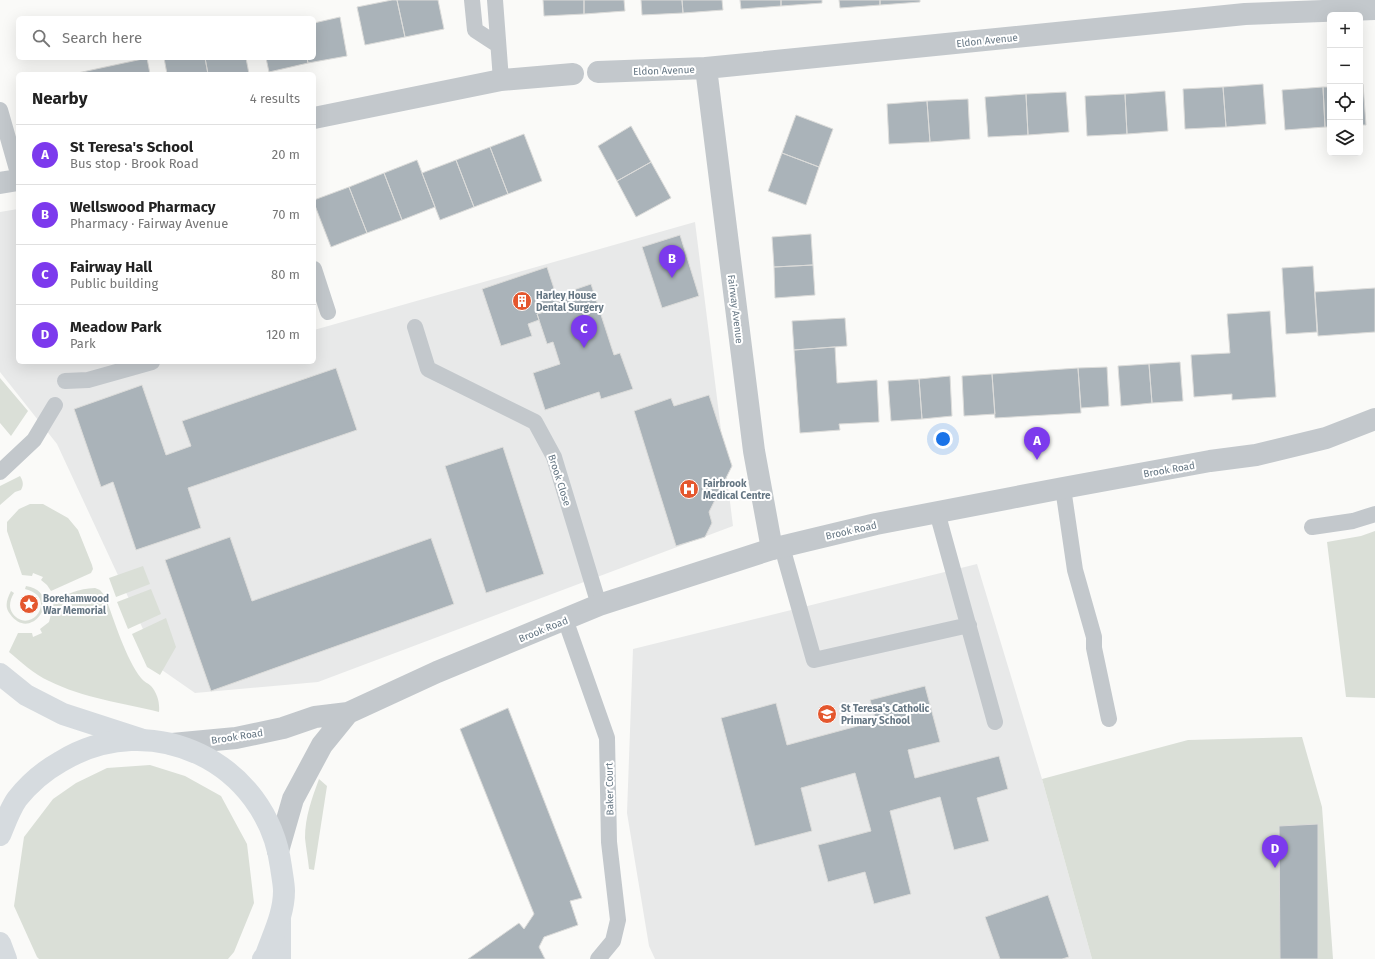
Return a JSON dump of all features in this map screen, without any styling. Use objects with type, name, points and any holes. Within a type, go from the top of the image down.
[{"type":"main road","points":[[0,674],[26,695],[64,714],[140,739],[172,744],[202,755],[229,772],[251,795],[268,822],[278,851],[284,891],[280,918],[280,959]]},
{"type":"main road","points":[[0,834],[17,800],[43,772],[75,753],[108,742],[140,739]]},
{"type":"main road","points":[[0,829],[0,834]]},
{"type":"main road","points":[[263,959],[266,955],[280,918]]},
{"type":"main road","points":[[0,943],[6,959]]},
{"type":"street","name":"Eldon Avenue","points":[[598,72],[706,68],[1244,7],[1375,9]]},
{"type":"street","name":"Fairway Avenue","points":[[706,68],[754,451],[777,548]]},
{"type":"street","points":[[316,118],[501,80],[573,74]]},
{"type":"street","points":[[0,183],[16,180]]},
{"type":"street","name":"Brook Road","points":[[172,744],[236,738],[283,728],[315,717],[348,714],[437,672],[599,605],[777,548],[858,527],[1210,461],[1256,455],[1326,438],[1375,419]]},
{"type":"street","name":"Brook Road","points":[[278,851],[293,799],[322,745],[348,714]]},
{"type":"lane","points":[[472,0],[475,30],[498,44]]},
{"type":"lane","points":[[495,0],[501,80]]},
{"type":"lane","points":[[0,110],[16,167]]},
{"type":"lane","points":[[316,275],[328,312]]},
{"type":"lane","name":"Brook Close","points":[[415,327],[428,369],[535,422],[554,457],[599,605]]},
{"type":"lane","points":[[65,381],[88,380],[145,364]]},
{"type":"lane","points":[[0,472],[34,440],[55,405]]},
{"type":"lane","points":[[1063,488],[1075,570],[1094,637],[1094,648],[1109,720]]},
{"type":"lane","points":[[937,512],[995,722]]},
{"type":"lane","points":[[1312,527],[1353,521],[1375,514]]},
{"type":"lane","points":[[777,548],[814,660],[969,625]]},
{"type":"lane","name":"Baker Court","points":[[565,620],[607,738],[609,842],[618,920],[613,941],[598,959]]},
{"type":"shaded area","points":[[16,209],[16,364],[316,364],[316,329],[695,222],[733,526],[318,682],[195,693],[162,670],[57,444],[0,372],[0,212]]},
{"type":"shaded area","points":[[0,378],[28,411],[11,436],[0,423]]},
{"type":"shaded area","points":[[20,476],[23,483],[21,490],[15,492],[0,505],[0,486]]},
{"type":"shaded area","points":[[30,504],[43,504],[68,518],[78,530],[92,565],[93,569],[91,573],[51,591],[41,580],[43,577],[33,573],[32,576],[22,575],[7,531],[7,522],[19,509]]},
{"type":"shaded area","points":[[1375,531],[1375,698],[1346,697],[1327,542],[1361,536]]},
{"type":"shaded area","name":"St Teresa's Catholic Primary School","points":[[977,564],[1042,779],[1092,959],[655,959],[649,946],[627,813],[633,649]]},
{"type":"shaded area","points":[[143,566],[150,584],[116,597],[109,578]]},
{"type":"shaded area","points":[[26,586],[37,590],[43,597],[44,606],[41,614],[35,620],[27,624],[19,622],[7,609],[7,600],[11,591],[14,593],[10,604],[10,609],[13,614],[20,620],[34,618],[41,606],[40,599],[35,593],[25,589]]},
{"type":"shaded area","points":[[95,588],[100,590],[105,596],[130,661],[142,679],[151,686],[155,692],[158,698],[159,712],[103,700],[62,687],[38,675],[9,652],[18,633],[32,633],[33,637],[42,633],[40,629],[49,622],[54,602],[73,592]]},
{"type":"shaded area","points":[[151,589],[161,614],[128,629],[117,602]]},
{"type":"shaded area","points":[[166,618],[176,647],[160,675],[147,667],[132,634]]},
{"type":"shaded area","points":[[1302,737],[1322,807],[1333,959],[1092,959],[1042,779],[1188,740]]},
{"type":"shaded area","points":[[150,765],[185,776],[221,796],[247,844],[254,903],[234,952],[228,959],[39,959],[14,906],[24,837],[53,799],[76,783],[107,768]]},
{"type":"shaded area","points":[[319,779],[327,786],[314,870],[309,869],[305,830],[309,808]]},
{"type":"building","points":[[397,0],[405,37],[365,45],[357,7]]},
{"type":"building","points":[[397,0],[438,0],[444,29],[405,37]]},
{"type":"building","points":[[543,0],[584,0],[584,14],[544,16]]},
{"type":"building","points":[[584,0],[624,0],[625,11],[584,14]]},
{"type":"building","points":[[641,0],[682,0],[683,13],[642,15]]},
{"type":"building","points":[[682,0],[722,0],[723,10],[683,13]]},
{"type":"building","points":[[740,0],[781,0],[781,6],[741,9]]},
{"type":"building","points":[[781,0],[822,0],[822,3],[781,6]]},
{"type":"building","points":[[839,0],[880,0],[880,5],[840,8]]},
{"type":"building","points":[[880,0],[920,0],[920,2],[880,5]]},
{"type":"building","points":[[340,17],[347,56],[308,63],[307,60],[316,60],[316,23]]},
{"type":"building","points":[[138,60],[147,60],[150,72],[82,72]]},
{"type":"building","points":[[164,60],[205,60],[208,72],[167,72]]},
{"type":"building","points":[[205,60],[246,60],[249,72],[208,72]]},
{"type":"building","points":[[266,60],[307,60],[308,63],[269,72]]},
{"type":"building","points":[[1263,84],[1266,124],[1226,127],[1223,87]]},
{"type":"building","points":[[1363,84],[1366,125],[1363,125]]},
{"type":"building","points":[[1223,87],[1226,127],[1185,129],[1183,89]]},
{"type":"building","points":[[1323,87],[1325,127],[1285,130],[1282,90]]},
{"type":"building","points":[[1323,87],[1327,87],[1327,127],[1325,127]]},
{"type":"building","points":[[1165,91],[1168,131],[1127,134],[1125,94]]},
{"type":"building","points":[[1066,92],[1069,132],[1028,135],[1026,94]]},
{"type":"building","points":[[1026,94],[1028,135],[988,137],[985,97]]},
{"type":"building","points":[[1125,94],[1127,134],[1087,136],[1085,96]]},
{"type":"building","points":[[968,99],[970,139],[930,142],[927,101]]},
{"type":"building","points":[[927,101],[930,142],[889,144],[887,104]]},
{"type":"building","points":[[796,115],[833,129],[819,167],[782,153]]},
{"type":"building","points":[[631,126],[651,162],[617,181],[598,146]]},
{"type":"building","points":[[524,134],[542,181],[508,194],[490,147]]},
{"type":"building","points":[[490,147],[508,194],[474,207],[456,160]]},
{"type":"building","points":[[782,153],[819,167],[806,205],[768,191]]},
{"type":"building","points":[[417,160],[435,207],[402,220],[384,173]]},
{"type":"building","points":[[456,160],[474,207],[440,220],[422,173]]},
{"type":"building","points":[[651,162],[671,198],[636,217],[617,181]]},
{"type":"building","points":[[384,173],[402,220],[367,233],[349,187]]},
{"type":"building","points":[[349,187],[367,233],[331,247],[316,208],[316,199]]},
{"type":"building","points":[[811,234],[813,265],[774,267],[772,237]]},
{"type":"building","points":[[680,235],[699,296],[662,308],[642,247]]},
{"type":"building","points":[[813,265],[815,295],[775,298],[774,267]]},
{"type":"building","points":[[1313,266],[1317,332],[1286,334],[1282,268]]},
{"type":"building","name":"Harley House Dental Surgery","points":[[547,267],[560,307],[537,314],[539,320],[528,324],[532,336],[501,346],[482,289]]},
{"type":"building","points":[[591,284],[614,355],[620,353],[633,389],[601,399],[599,392],[545,410],[533,373],[560,364],[553,342],[547,344],[537,314],[560,307],[556,296]]},
{"type":"building","points":[[1375,288],[1375,332],[1318,336],[1315,292]]},
{"type":"building","points":[[1270,311],[1276,397],[1232,400],[1232,394],[1194,397],[1191,355],[1230,353],[1227,314]]},
{"type":"building","points":[[845,318],[847,346],[794,350],[792,321]]},
{"type":"building","points":[[835,347],[837,383],[877,380],[879,422],[839,424],[840,430],[800,433],[794,350]]},
{"type":"building","points":[[1180,362],[1183,401],[1152,403],[1149,364]]},
{"type":"building","points":[[1149,364],[1152,403],[1121,406],[1118,366]]},
{"type":"building","points":[[1107,367],[1109,406],[1081,408],[1078,368]]},
{"type":"building","points":[[336,368],[357,430],[188,488],[201,528],[136,550],[113,482],[101,487],[74,409],[142,385],[166,455],[191,446],[182,421]]},
{"type":"building","points":[[1078,368],[1081,413],[995,418],[992,374]]},
{"type":"building","points":[[992,374],[995,414],[964,416],[962,376]]},
{"type":"building","points":[[950,376],[952,416],[922,419],[919,379]]},
{"type":"building","points":[[919,379],[922,419],[891,421],[888,381]]},
{"type":"building","name":"Fairbrook Medical Centre","points":[[709,395],[732,466],[709,512],[712,523],[705,537],[676,546],[634,411],[671,398],[674,406]]},
{"type":"building","points":[[503,447],[544,574],[486,593],[445,466]]},
{"type":"building","points":[[230,537],[252,601],[431,538],[454,604],[211,691],[165,560]]},
{"type":"building","points":[[925,686],[940,742],[908,750],[915,778],[999,756],[1008,789],[977,798],[989,841],[954,850],[940,797],[890,811],[911,894],[874,904],[865,872],[828,882],[818,845],[871,831],[855,773],[801,788],[812,831],[755,846],[721,718],[776,703],[787,745],[876,721],[870,700]]},
{"type":"building","points":[[508,708],[582,898],[570,901],[578,925],[544,937],[539,947],[545,959],[468,959],[519,923],[524,929],[534,914],[460,729]]},
{"type":"building","points":[[1318,824],[1318,959],[1280,959],[1279,826]]},
{"type":"building","points":[[1048,895],[1069,957],[1062,959],[1000,959],[985,917]]},
{"type":"place","name":"Wellswood Pharmacy","points":[[672,278]]},
{"type":"place","name":"Harley House Dental Surgery","points":[[522,301]]},
{"type":"place","name":"Fairway Hall","points":[[584,348]]},
{"type":"place","name":"St Teresa's School","points":[[1037,460]]},
{"type":"place","name":"Fairbrook Medical Centre","points":[[689,489]]},
{"type":"place","name":"Borehamwood War Memorial","points":[[29,604]]},
{"type":"place","name":"St Teresa's Catholic Primary School","points":[[827,714]]},
{"type":"place","name":"Meadow Park","points":[[1275,868]]}]
